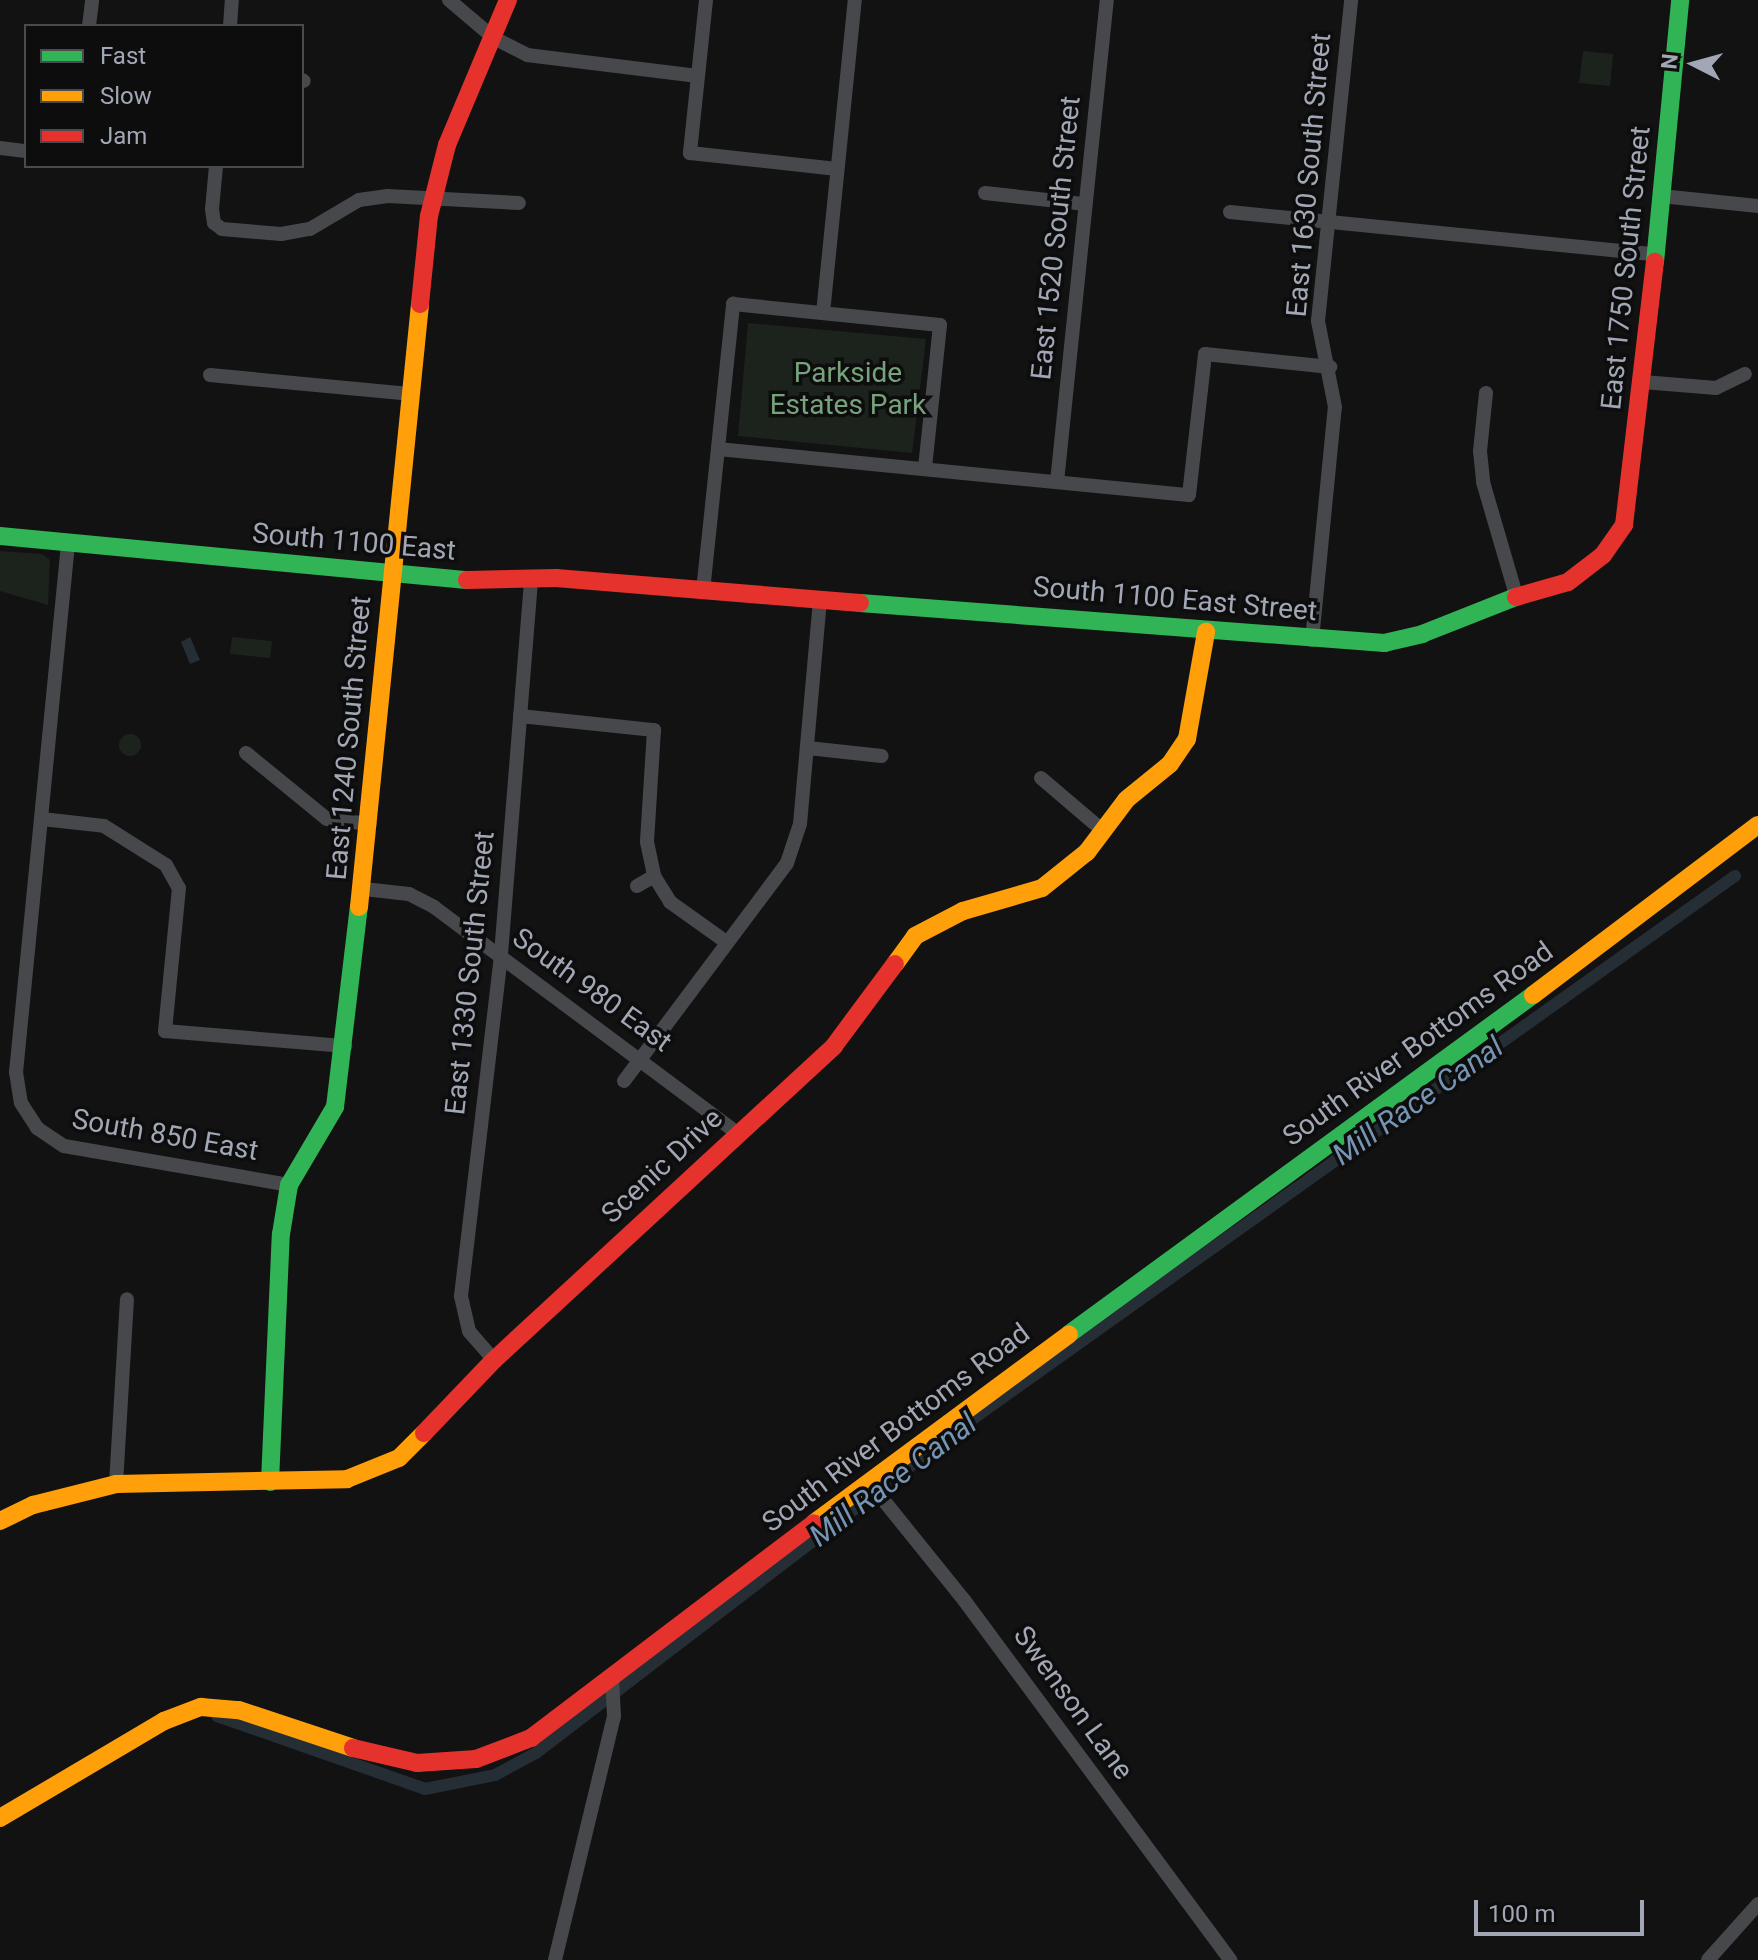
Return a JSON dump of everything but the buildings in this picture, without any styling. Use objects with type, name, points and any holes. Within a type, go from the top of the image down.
[{"type":"street","points":[[89,24],[92,0]]},
{"type":"street","points":[[230,24],[232,0]]},
{"type":"street","points":[[449,0],[494,38],[527,55],[698,76]]},
{"type":"street","name":"East 1240 South Street","points":[[270,1482],[281,1234],[289,1185],[335,1107],[345,1046],[364,889],[391,572],[433,195],[457,118],[508,0]]},
{"type":"street","points":[[706,0],[690,153],[837,169]]},
{"type":"street","points":[[823,313],[855,0]]},
{"type":"street","name":"East 1520 South Street","points":[[1057,482],[1107,0]]},
{"type":"street","name":"East 1630 South Street","points":[[1312,640],[1335,407],[1330,367],[1318,321],[1351,0]]},
{"type":"street","name":"East 1750 South Street","points":[[1615,538],[1624,525],[1632,483],[1680,0]]},
{"type":"street","points":[[0,148],[24,151]]},
{"type":"street","points":[[216,168],[214,223],[222,229],[281,234],[310,229],[359,200],[433,195],[519,203]]},
{"type":"street","points":[[985,193],[1085,204]]},
{"type":"street","points":[[1661,196],[1758,206]]},
{"type":"street","points":[[1230,212],[1654,254]]},
{"type":"street","points":[[703,591],[733,304],[940,325],[925,468]]},
{"type":"street","points":[[718,449],[1189,495],[1205,354],[1330,367]]},
{"type":"street","points":[[1643,382],[1716,388],[1745,374]]},
{"type":"street","points":[[210,375],[412,394]]},
{"type":"street","points":[[1486,393],[1480,451],[1483,482],[1517,598]]},
{"type":"street","name":"South 1100 East","points":[[0,536],[477,581],[531,580],[703,591]]},
{"type":"street","name":"South 1100 East Street","points":[[703,591],[820,602],[1069,617],[1206,632],[1384,643],[1568,582],[1603,555],[1615,538]]},
{"type":"street","points":[[68,544],[42,819],[104,826],[166,865],[179,888],[165,1031],[345,1046]]},
{"type":"street","name":"East 1330 South Street","points":[[494,1360],[469,1331],[461,1296],[501,954],[531,580]]},
{"type":"street","points":[[624,1081],[787,863],[800,824],[820,602]]},
{"type":"street","name":"Scenic Drive","points":[[0,1521],[33,1505],[116,1484],[347,1479],[376,1471],[399,1458],[494,1360],[834,1046],[915,936],[963,911],[1042,888],[1067,872],[1127,799],[1170,764],[1187,739],[1206,632]]},
{"type":"street","points":[[520,716],[654,730],[647,842],[654,876],[670,902],[726,942]]},
{"type":"street","points":[[808,748],[882,756]]},
{"type":"street","points":[[246,753],[327,819],[370,824]]},
{"type":"street","points":[[1041,778],[1102,830]]},
{"type":"street","name":"South 850 East","points":[[42,819],[16,1072],[21,1103],[37,1128],[76,1150],[289,1185]]},
{"type":"street","name":"South River Bottoms Road","points":[[0,1818],[188,1710],[227,1707],[388,1759],[447,1763],[490,1755],[531,1738],[614,1688],[874,1489],[1690,881],[1758,825]]},
{"type":"street","points":[[637,886],[654,876]]},
{"type":"street","name":"South 980 East","points":[[364,889],[409,894],[501,954],[737,1133]]},
{"type":"street","points":[[116,1484],[127,1299]]},
{"type":"street","name":"Swenson Lane","points":[[874,1489],[964,1600],[1230,1960]]},
{"type":"street","points":[[555,1960],[614,1688]]},
{"type":"street","points":[[1708,1960],[1758,1904]]},
{"type":"green space","points":[[1583,51],[1613,54],[1610,86],[1579,83]]},
{"type":"green space","name":"Parkside Estates Park","points":[[748,323],[926,339],[912,453],[738,436]]},
{"type":"green space","points":[[0,551],[42,554],[50,560],[48,605],[0,591]]},
{"type":"green space","points":[[232,637],[272,641],[270,658],[230,654]]},
{"type":"green space","points":[[130,734],[141,745],[130,756],[119,745]]},
{"type":"shaded area","points":[[190,637],[200,660],[190,664],[181,642]]},
{"type":"waterway","name":"Mill Race Canal","points":[[217,1716],[425,1789],[495,1775],[536,1753],[967,1423],[1735,876]]},
{"type":"traffic: fast","points":[[1655,262],[1680,0]]},
{"type":"traffic: fast","points":[[0,536],[467,580]]},
{"type":"traffic: fast","points":[[860,603],[1384,643],[1422,634],[1516,597]]},
{"type":"traffic: fast","points":[[270,1482],[281,1234],[289,1185],[335,1107],[359,907]]},
{"type":"traffic: fast","points":[[1069,1334],[1533,995]]},
{"type":"traffic: slow","points":[[359,907],[420,304]]},
{"type":"traffic: slow","points":[[895,964],[915,936],[963,911],[1042,888],[1087,852],[1127,799],[1170,764],[1187,739],[1206,632]]},
{"type":"traffic: slow","points":[[1533,995],[1758,825]]},
{"type":"traffic: slow","points":[[814,1523],[1069,1334]]},
{"type":"traffic: slow","points":[[0,1521],[33,1505],[116,1484],[347,1479],[399,1458],[424,1433]]},
{"type":"traffic: slow","points":[[0,1818],[164,1721],[201,1707],[239,1710],[353,1748]]},
{"type":"traffic: jam","points":[[420,304],[429,216],[447,145],[508,0]]},
{"type":"traffic: jam","points":[[1516,597],[1568,582],[1603,555],[1624,525],[1655,262]]},
{"type":"traffic: jam","points":[[467,580],[556,578],[860,603]]},
{"type":"traffic: jam","points":[[424,1433],[494,1360],[834,1046],[895,964]]},
{"type":"traffic: jam","points":[[353,1748],[417,1763],[476,1759],[531,1738],[814,1523]]}]
